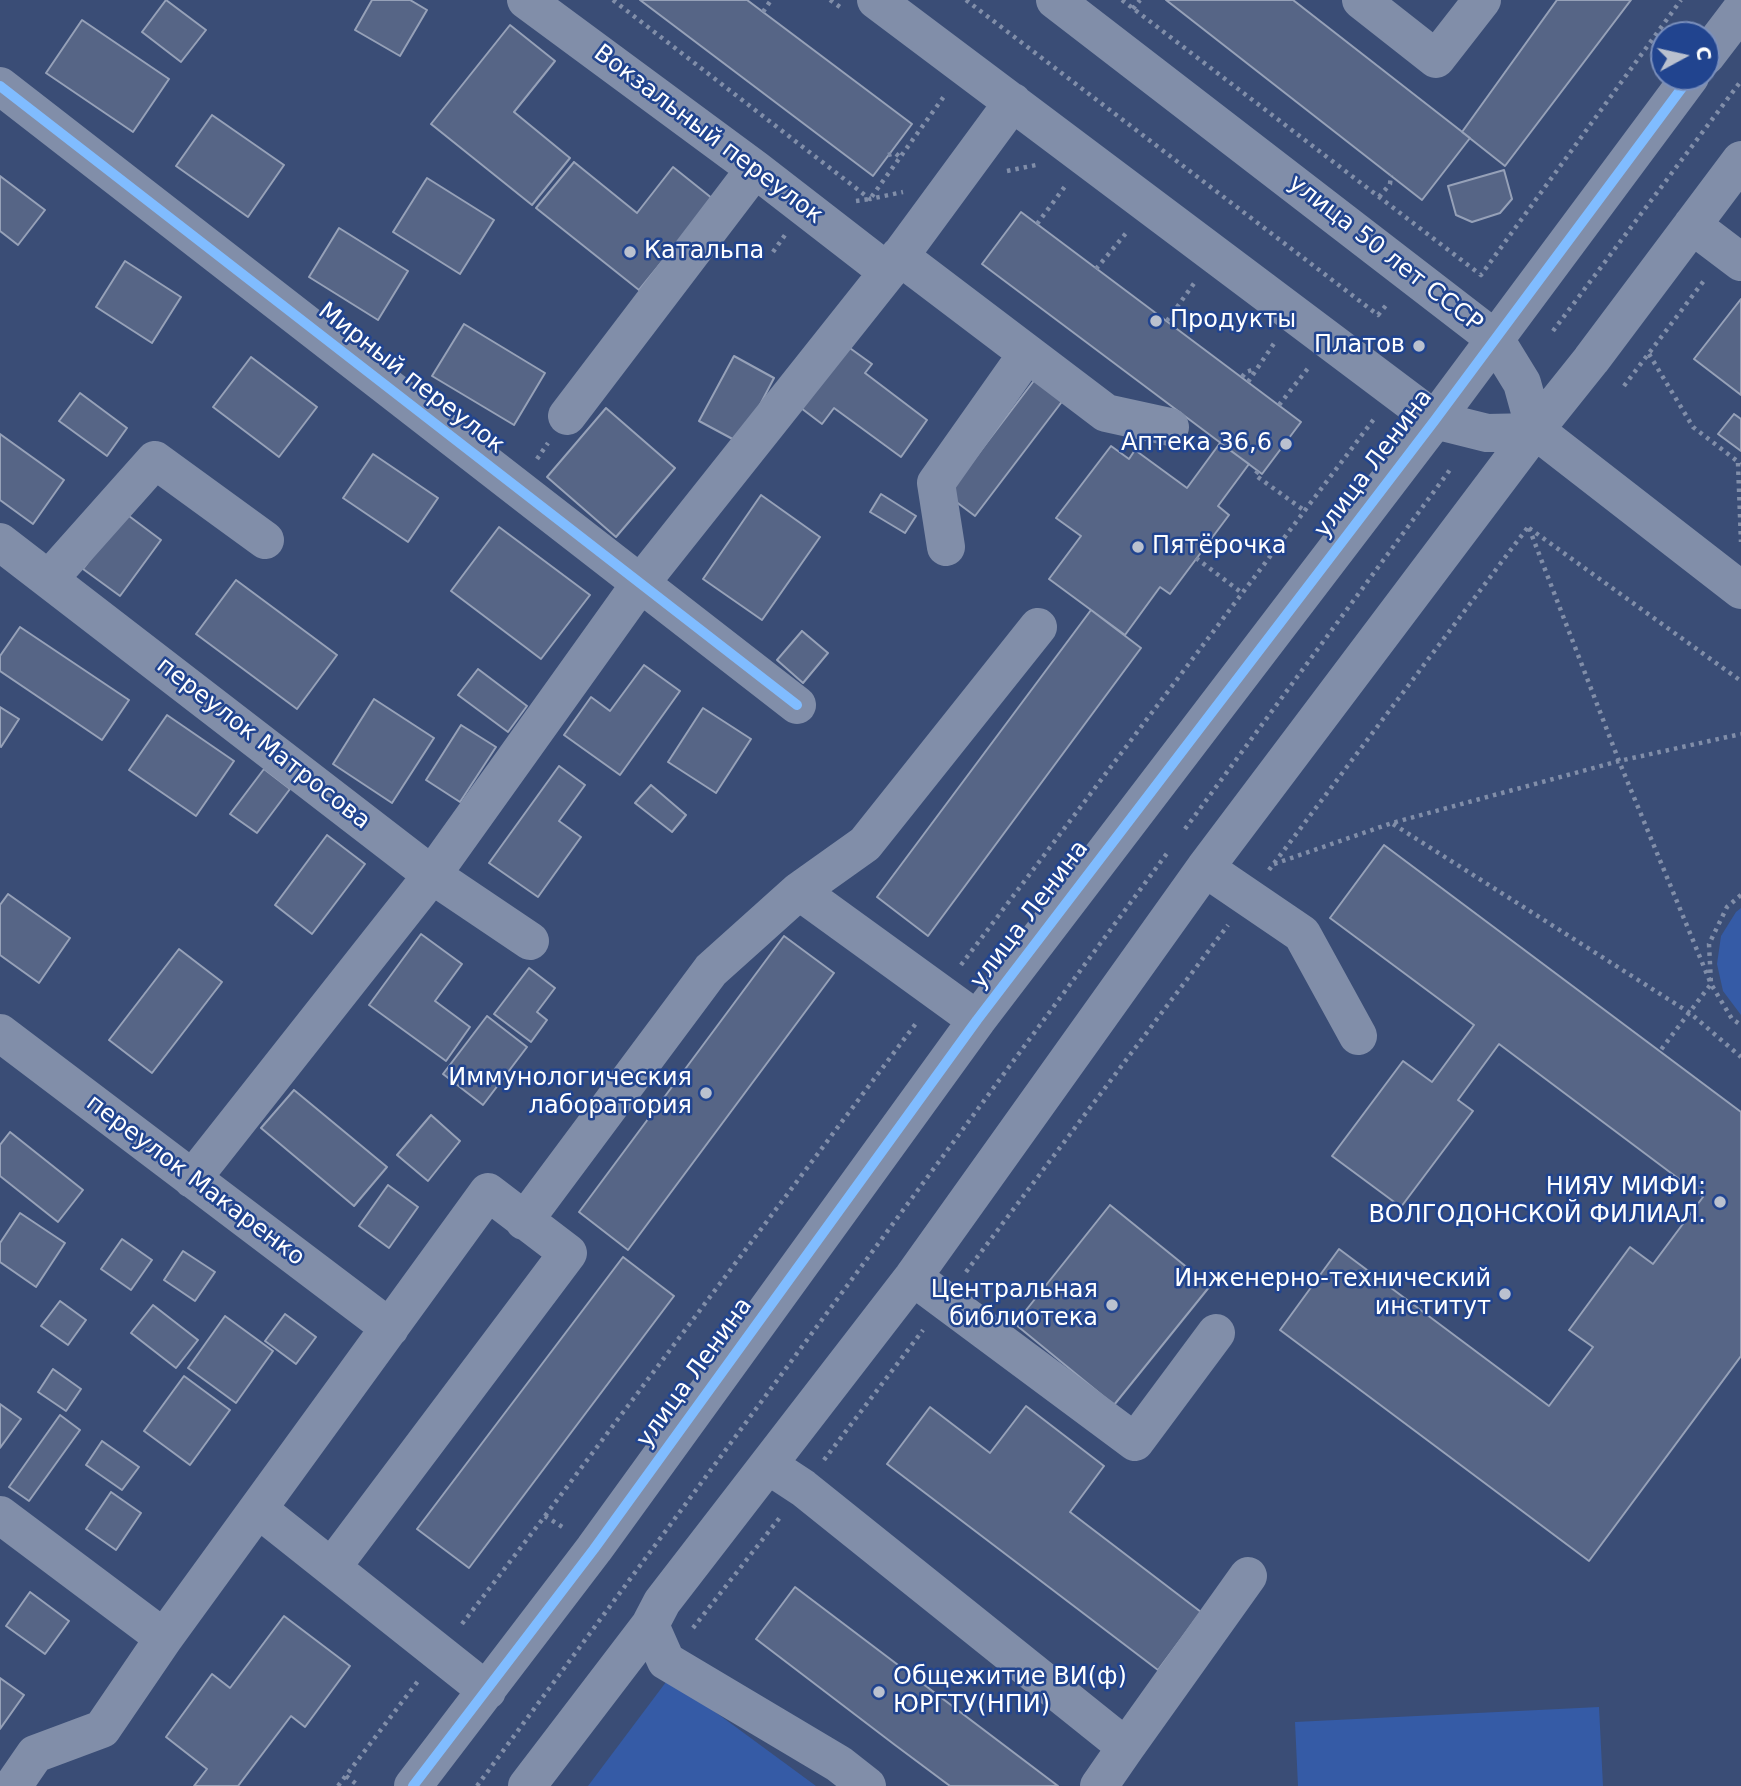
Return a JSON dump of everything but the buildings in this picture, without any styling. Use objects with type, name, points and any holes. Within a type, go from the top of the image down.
[{"type":"street","name":"Вокзальный переулок","points":[[526,0],[804,208],[1027,354],[1106,413],[1170,426]]},
{"type":"street","points":[[876,0],[1435,420],[1487,433],[1534,431],[1741,590]]},
{"type":"street","name":"улица 50 лет СССР","points":[[1055,0],[1496,339],[1522,383],[1534,431]]},
{"type":"street","points":[[1360,0],[1436,59],[1482,0]]},
{"type":"street","points":[[1720,38],[1741,10]]},
{"type":"street","name":"Мирный переулок","points":[[0,86],[797,705]]},
{"type":"street","name":"улица Ленина","points":[[413,1786],[594,1549],[977,1020],[1435,420],[1680,91]]},
{"type":"street","points":[[192,1179],[432,875],[640,584],[894,265],[1013,102]]},
{"type":"street","points":[[527,1786],[650,1625],[663,1602],[913,1277],[1205,867],[1741,160]]},
{"type":"street","points":[[567,416],[755,169]]},
{"type":"street","points":[[1692,225],[1734,257]]},
{"type":"street","points":[[946,547],[936,483],[1027,354]]},
{"type":"street","points":[[49,579],[155,460],[265,540]]},
{"type":"street","name":"переулок Матросова","points":[[0,542],[432,875],[530,941]]},
{"type":"street","points":[[524,1221],[711,970],[799,891],[865,844],[1038,627]]},
{"type":"street","points":[[1205,867],[1302,934],[1358,1036]]},
{"type":"street","points":[[799,891],[977,1020]]},
{"type":"street","name":"переулок Макаренко","points":[[0,1033],[390,1328]]},
{"type":"street","points":[[13,1786],[35,1754],[102,1729],[164,1638],[488,1192],[568,1253],[332,1567]]},
{"type":"street","points":[[913,1277],[1135,1442],[1216,1333]]},
{"type":"street","points":[[768,1465],[803,1488],[1126,1747]]},
{"type":"street","points":[[258,1509],[487,1691]]},
{"type":"street","points":[[0,1515],[164,1638]]},
{"type":"street","points":[[1099,1786],[1248,1576]]},
{"type":"street","points":[[650,1625],[666,1661],[839,1764],[867,1786]]},
{"type":"path","points":[[613,0],[870,199]]},
{"type":"path","points":[[763,12],[771,0]]},
{"type":"path","points":[[966,0],[1378,315],[1391,298]]},
{"type":"path","points":[[1122,0],[1481,275],[1681,0]]},
{"type":"path","points":[[1133,9],[1140,0]]},
{"type":"path","points":[[1553,331],[1741,81]]},
{"type":"path","points":[[870,199],[948,90]]},
{"type":"path","points":[[888,155],[895,153],[900,157]]},
{"type":"path","points":[[1003,172],[1038,164]]},
{"type":"path","points":[[1380,197],[1390,184],[1391,175]]},
{"type":"path","points":[[1037,224],[1070,179]]},
{"type":"path","points":[[804,208],[909,191]]},
{"type":"path","points":[[1096,269],[1132,225]]},
{"type":"path","points":[[1624,386],[1648,354],[1734,257]]},
{"type":"path","points":[[1167,321],[1199,276]]},
{"type":"path","points":[[1248,382],[1279,336]]},
{"type":"path","points":[[1648,354],[1693,428],[1739,463],[1741,542]]},
{"type":"path","points":[[1279,405],[1313,361]]},
{"type":"path","points":[[1242,377],[1246,372],[1257,369]]},
{"type":"path","points":[[516,488],[567,416]]},
{"type":"path","points":[[1178,838],[1452,467]]},
{"type":"path","points":[[1258,471],[1255,475],[1305,511]]},
{"type":"path","points":[[1528,527],[1741,681]]},
{"type":"path","points":[[1528,527],[1619,761],[1711,984],[1732,1019],[1741,1025]]},
{"type":"path","points":[[666,1661],[803,1488],[1528,527]]},
{"type":"path","points":[[1196,558],[1242,593]]},
{"type":"path","points":[[1274,864],[1392,823],[1619,761],[1741,734]]},
{"type":"path","points":[[1392,823],[1690,1013],[1741,1057]]},
{"type":"path","points":[[477,1786],[1170,849]]},
{"type":"path","points":[[1660,1051],[1711,984],[1709,944],[1727,906],[1741,895]]},
{"type":"path","points":[[346,1776],[359,1786]]},
{"type":"shaded area","points":[[1741,908],[1741,1015],[1723,991],[1717,964],[1721,936]]},
{"type":"shaded area","points":[[669,1678],[816,1786],[588,1786]]},
{"type":"shaded area","points":[[1599,1707],[1603,1786],[1298,1786],[1295,1722]]},
{"type":"cycle path","points":[[0,86],[797,705]]},
{"type":"cycle path","points":[[413,1786],[594,1549],[977,1020],[1435,420],[1680,91]]},
{"type":"place","name":"Катальпа","points":[[630,252]]},
{"type":"place","name":"Продукты","points":[[1156,321]]},
{"type":"place","name":"Платов","points":[[1419,346]]},
{"type":"place","name":"Аптека 36,6","points":[[1286,444]]},
{"type":"place","name":"Пятёрочка","points":[[1138,547]]},
{"type":"place","name":"Иммунологическия лаборатория","points":[[706,1093]]},
{"type":"place","name":"НИЯУ МИФИ: ВОЛГОДОНСКОЙ ФИЛИАЛ.","points":[[1720,1202]]},
{"type":"place","name":"Инженерно-технический институт","points":[[1505,1294]]},
{"type":"place","name":"Центральная библиотека","points":[[1112,1305]]},
{"type":"place","name":"Общежитие ВИ(ф) ЮРГТУ(НПИ)","points":[[879,1692]]}]
